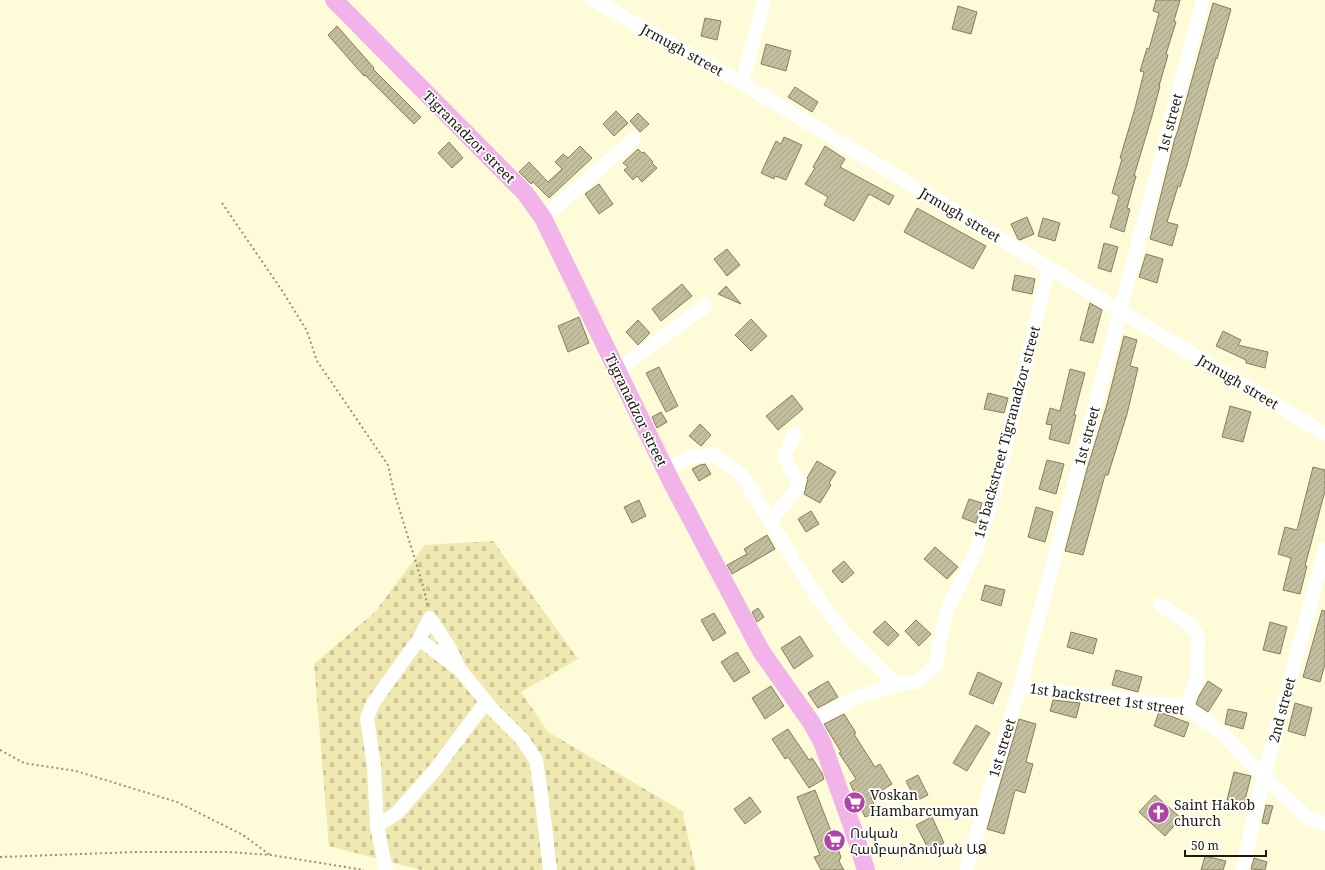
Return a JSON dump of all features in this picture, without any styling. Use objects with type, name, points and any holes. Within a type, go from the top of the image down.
[{"type":"main road","name":"Tigranadzor street","points":[[334,0],[525,193],[542,218],[618,370],[665,470],[761,651],[811,722],[822,742],[866,870]]},
{"type":"street","name":"Jrmugh street","points":[[593,0],[742,83],[1325,434]]},
{"type":"street","points":[[742,83],[764,0]]},
{"type":"street","name":"1st street","points":[[966,870],[1020,687],[1203,0]]},
{"type":"street","points":[[542,218],[634,139]]},
{"type":"street","name":"1st backstreet Tigranadzor street","points":[[811,722],[856,698],[896,685],[916,682],[936,665],[947,610],[976,551],[993,497],[1049,268]]},
{"type":"street","points":[[618,370],[705,306]]},
{"type":"street","points":[[771,520],[798,488],[798,482],[784,456],[795,433]]},
{"type":"street","points":[[665,470],[690,457],[714,455],[741,474],[771,520],[816,596],[850,641],[896,685]]},
{"type":"street","name":"2nd street","points":[[1242,870],[1264,777],[1325,550]]},
{"type":"street","points":[[1160,605],[1191,625],[1198,637],[1197,678],[1186,708]]},
{"type":"street","points":[[386,870],[377,826],[374,766],[367,718],[373,703],[419,639],[430,618],[450,649],[460,670],[486,702],[522,739],[536,760],[550,870]]},
{"type":"street","points":[[419,639],[460,670]]},
{"type":"street","name":"1st backstreet 1st street","points":[[1020,687],[1186,708],[1220,731],[1264,777],[1308,818],[1325,824]]},
{"type":"street","points":[[377,826],[397,814],[434,771],[486,702]]},
{"type":"path","points":[[222,203],[281,288],[307,331],[317,361],[388,465],[394,492],[422,582],[430,618]]},
{"type":"path","points":[[0,750],[24,763],[76,771],[177,802],[243,835],[271,856]]},
{"type":"path","points":[[0,857],[136,852],[228,852],[271,856],[364,870]]},
{"type":"green space","points":[[493,541],[578,659],[521,692],[548,732],[682,811],[696,870],[421,870],[329,846],[314,664],[375,612],[425,545]]},
{"type":"building","points":[[1156,0],[1180,0],[1174,21],[1176,22],[1166,54],[1168,55],[1160,86],[1134,176],[1136,176],[1127,208],[1130,209],[1124,232],[1110,227],[1119,196],[1112,193],[1122,159],[1120,158],[1144,72],[1140,71],[1147,48],[1149,49],[1159,13],[1153,11]]},
{"type":"building","points":[[1213,3],[1231,9],[1187,165],[1180,187],[1178,186],[1167,222],[1178,225],[1172,246],[1150,239],[1175,138]]},
{"type":"building","points":[[958,6],[977,12],[971,34],[952,29]]},
{"type":"building","points":[[705,18],[721,21],[717,40],[701,36]]},
{"type":"building","points":[[337,26],[374,68],[373,69],[421,117],[414,124],[365,75],[364,76],[328,35]]},
{"type":"building","points":[[766,44],[791,51],[786,71],[761,64]]},
{"type":"building","points":[[795,87],[818,102],[812,112],[788,97]]},
{"type":"building","points":[[616,111],[628,123],[614,136],[603,124]]},
{"type":"building","points":[[638,113],[649,124],[640,132],[630,121]]},
{"type":"building","points":[[784,137],[802,145],[786,180],[775,176],[774,179],[761,173],[776,141],[781,144]]},
{"type":"building","points":[[449,142],[463,158],[452,168],[438,153]]},
{"type":"building","points":[[580,146],[592,158],[549,198],[533,182],[531,184],[519,172],[529,162],[548,182],[562,169],[555,162],[563,154],[568,158]]},
{"type":"building","points":[[825,146],[845,159],[840,167],[894,196],[889,205],[869,194],[854,221],[824,205],[828,197],[805,184],[815,168],[813,167]]},
{"type":"building","points":[[638,149],[642,153],[644,152],[657,168],[642,182],[637,176],[633,180],[624,170],[628,167],[623,163]]},
{"type":"building","points":[[599,184],[613,204],[599,214],[585,194]]},
{"type":"building","points":[[917,208],[986,246],[973,269],[904,232]]},
{"type":"building","points":[[1027,217],[1034,234],[1020,240],[1018,239],[1011,224]]},
{"type":"building","points":[[1043,218],[1060,223],[1055,241],[1038,236]]},
{"type":"building","points":[[1104,243],[1118,247],[1111,272],[1098,268]]},
{"type":"building","points":[[727,249],[740,265],[727,276],[714,259]]},
{"type":"building","points":[[1146,254],[1163,259],[1157,283],[1139,277]]},
{"type":"building","points":[[1015,275],[1035,279],[1032,294],[1012,290]]},
{"type":"building","points":[[682,284],[692,296],[661,321],[652,309]]},
{"type":"building","points":[[726,286],[741,304],[718,294]]},
{"type":"building","points":[[1090,303],[1102,310],[1093,343],[1080,340]]},
{"type":"building","points":[[579,317],[589,343],[568,352],[558,326]]},
{"type":"building","points":[[751,319],[767,336],[751,351],[735,335]]},
{"type":"building","points":[[638,320],[650,333],[638,345],[626,332]]},
{"type":"building","points":[[1223,331],[1241,340],[1238,345],[1268,352],[1265,368],[1246,363],[1246,360],[1216,346]]},
{"type":"building","points":[[1124,336],[1137,340],[1130,366],[1138,368],[1127,414],[1108,475],[1105,475],[1083,555],[1065,551],[1087,469],[1107,404]]},
{"type":"building","points":[[659,367],[678,406],[666,412],[646,373]]},
{"type":"building","points":[[1070,369],[1085,373],[1074,415],[1076,415],[1069,444],[1049,439],[1052,425],[1046,424],[1050,408],[1060,411]]},
{"type":"building","points":[[988,393],[1008,398],[1004,413],[984,409]]},
{"type":"building","points":[[792,395],[803,409],[778,430],[766,416]]},
{"type":"building","points":[[1230,406],[1251,412],[1243,442],[1222,437]]},
{"type":"building","points":[[661,412],[667,422],[657,428],[652,417]]},
{"type":"building","points":[[700,424],[711,435],[701,446],[689,436]]},
{"type":"building","points":[[1047,460],[1064,464],[1056,494],[1039,489]]},
{"type":"building","points":[[817,461],[836,472],[829,483],[831,485],[820,503],[804,494],[807,478]]},
{"type":"building","points":[[705,464],[711,474],[699,481],[692,469]]},
{"type":"building","points":[[1313,467],[1325,470],[1325,491],[1305,566],[1307,566],[1300,594],[1283,590],[1291,558],[1278,554],[1285,527],[1297,530]]},
{"type":"building","points":[[969,499],[982,503],[976,523],[962,518]]},
{"type":"building","points":[[639,500],[646,516],[632,523],[624,507]]},
{"type":"building","points":[[1036,507],[1053,512],[1045,542],[1028,537]]},
{"type":"building","points":[[811,511],[819,524],[806,532],[798,519]]},
{"type":"building","points":[[767,535],[775,549],[732,574],[727,565],[747,554],[744,549]]},
{"type":"building","points":[[935,547],[958,567],[947,579],[924,559]]},
{"type":"building","points":[[844,561],[854,573],[842,583],[832,571]]},
{"type":"building","points":[[985,585],[1005,590],[1001,606],[981,600]]},
{"type":"building","points":[[758,608],[764,617],[757,622],[752,612]]},
{"type":"building","points":[[1322,610],[1325,611],[1325,664],[1320,682],[1303,677]]},
{"type":"building","points":[[714,613],[726,633],[713,641],[701,620]]},
{"type":"building","points":[[916,620],[931,634],[919,646],[905,631]]},
{"type":"building","points":[[885,621],[899,635],[888,646],[873,632]]},
{"type":"building","points":[[1270,622],[1287,627],[1280,654],[1263,650]]},
{"type":"building","points":[[1071,632],[1097,639],[1093,654],[1067,647]]},
{"type":"building","points":[[800,636],[813,656],[794,669],[781,648]]},
{"type":"building","points":[[737,652],[750,672],[734,682],[721,662]]},
{"type":"building","points":[[1116,670],[1142,677],[1138,692],[1112,685]]},
{"type":"building","points":[[978,672],[1002,683],[993,704],[969,694]]},
{"type":"building","points":[[828,681],[838,697],[818,708],[808,693]]},
{"type":"building","points":[[1208,681],[1222,690],[1208,712],[1196,704]]},
{"type":"building","points":[[771,686],[784,706],[765,719],[752,698]]},
{"type":"building","points":[[1053,700],[1080,703],[1076,718],[1050,711]]},
{"type":"building","points":[[1295,703],[1312,708],[1305,736],[1288,731]]},
{"type":"building","points":[[1228,709],[1247,713],[1243,729],[1225,724]]},
{"type":"building","points":[[1159,712],[1189,723],[1184,737],[1154,726]]},
{"type":"building","points":[[844,714],[856,733],[854,734],[875,767],[880,764],[892,784],[871,797],[877,812],[865,817],[850,783],[856,779],[839,753],[841,752],[824,724]]},
{"type":"building","points":[[1019,719],[1036,724],[1026,762],[1033,764],[1025,793],[1015,790],[1004,834],[987,829]]},
{"type":"building","points":[[976,725],[990,733],[967,771],[953,763]]},
{"type":"building","points":[[788,729],[809,760],[812,758],[822,773],[824,779],[809,788],[788,757],[785,759],[772,739]]},
{"type":"building","points":[[1234,772],[1251,776],[1244,804],[1227,800]]},
{"type":"building","points":[[918,775],[928,795],[916,801],[906,781]]},
{"type":"building","points":[[815,790],[841,857],[839,861],[844,870],[821,870],[814,857],[820,855],[797,797]]},
{"type":"building","points":[[1155,795],[1181,818],[1165,836],[1139,812]]},
{"type":"building","points":[[750,797],[761,812],[745,824],[734,809]]},
{"type":"building","points":[[1266,805],[1273,806],[1268,824],[1262,823]]},
{"type":"building","points":[[932,817],[944,843],[929,850],[916,825]]},
{"type":"building","points":[[1205,856],[1226,861],[1223,870],[1201,870]]},
{"type":"building","points":[[1254,858],[1267,862],[1265,870],[1251,869]]},
{"type":"place","name":"Voskan Hambarcumyan","points":[[854,803]]},
{"type":"place","name":"Saint Hakob church","points":[[1159,813]]},
{"type":"place","name":"Ոսկան Համբարձումյան ԱՁ","points":[[834,841]]}]
